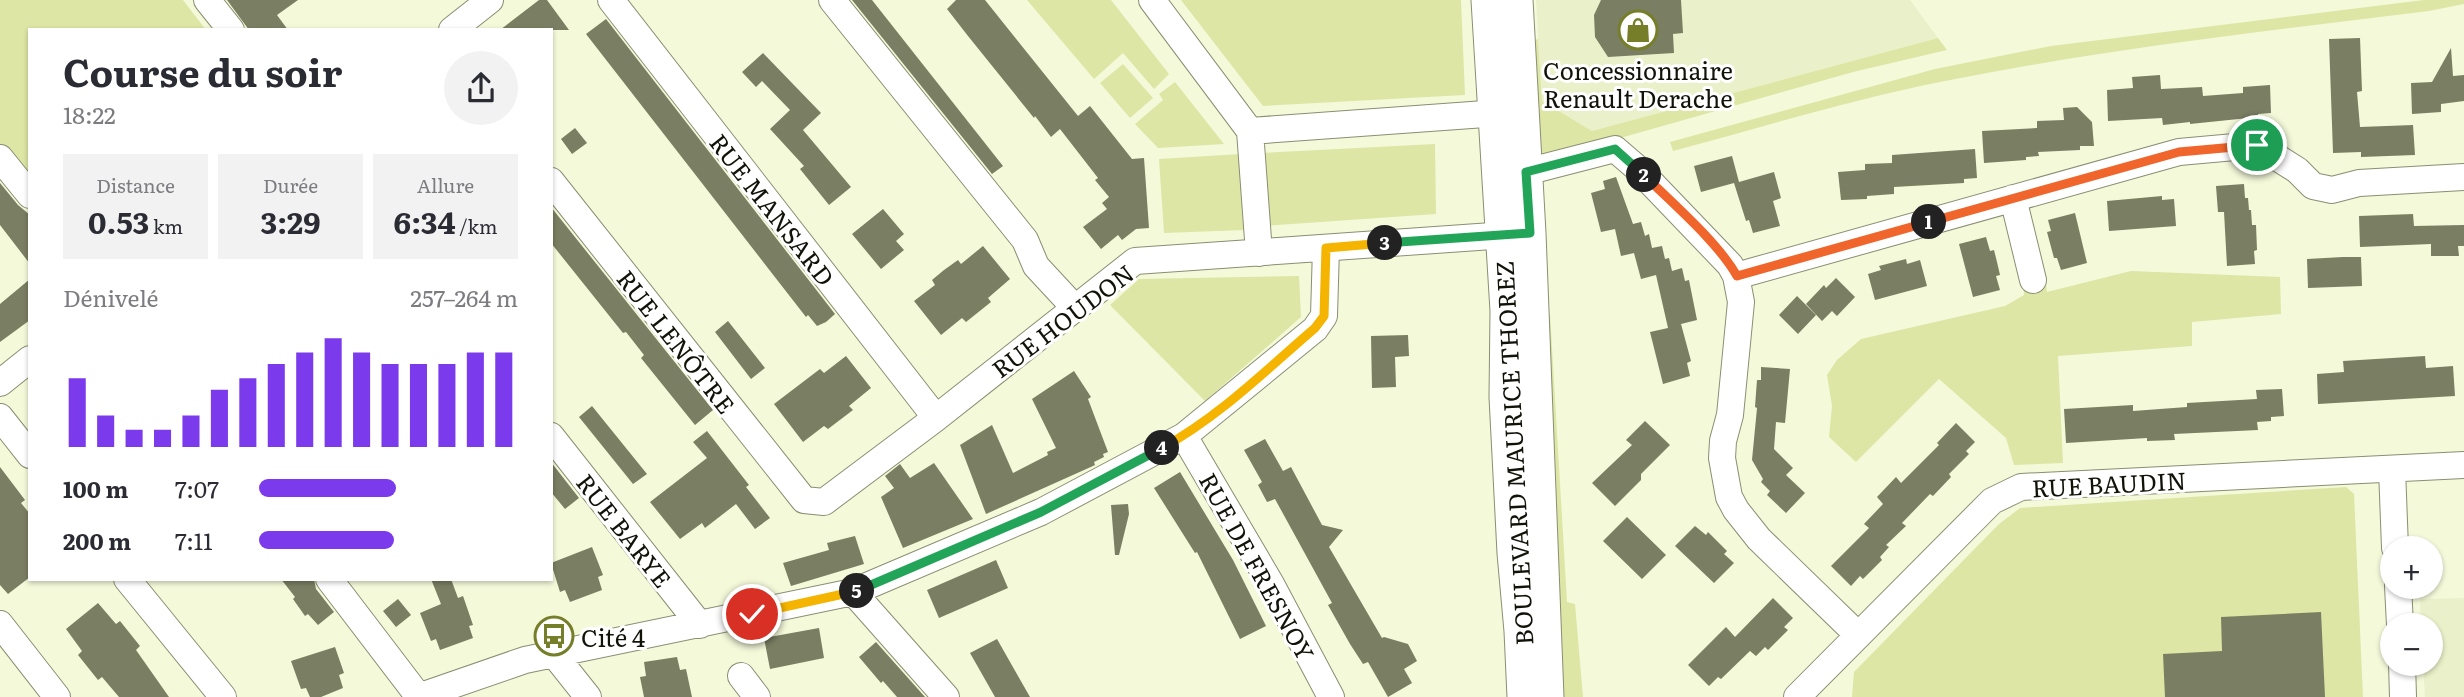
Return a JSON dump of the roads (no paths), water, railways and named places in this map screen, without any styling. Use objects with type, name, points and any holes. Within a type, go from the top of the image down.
[{"type":"street","points":[[207,0],[229,28]]},
{"type":"street","points":[[455,28],[490,0]]},
{"type":"street","name":"RUE MANSARD","points":[[611,0],[936,418]]},
{"type":"street","points":[[832,0],[1025,240],[1036,267],[1074,307]]},
{"type":"street","points":[[1152,0],[1250,131],[1259,253]]},
{"type":"street","name":"BOULEVARD MAURICE THOREZ","points":[[1488,0],[1509,113],[1526,172],[1507,310],[1506,397],[1524,697]]},
{"type":"street","name":"BOULEVARD MAURICE THOREZ","points":[[1516,0],[1509,113],[1547,697]]},
{"type":"street","points":[[1250,131],[1509,113]]},
{"type":"street","points":[[1737,276],[2179,152],[2257,145],[2297,170],[2313,186],[2332,190],[2359,183],[2464,177]]},
{"type":"street","points":[[1526,172],[1615,149],[1637,168],[1730,265],[1737,276],[1741,302],[1730,415],[1723,441],[1722,458],[1729,497],[1759,539],[1858,635]]},
{"type":"street","points":[[0,158],[28,193]]},
{"type":"street","name":"RUE LENÔTRE","points":[[553,184],[804,500]]},
{"type":"street","points":[[2013,198],[2033,279]]},
{"type":"street","name":"RUE HOUDON","points":[[804,500],[824,502],[936,418],[1135,261],[1516,234]]},
{"type":"street","points":[[331,581],[419,697],[524,660],[853,592],[1041,512],[1184,436],[1315,328],[1324,316],[1326,248]]},
{"type":"street","points":[[0,383],[28,361]]},
{"type":"street","points":[[0,417],[28,452]]},
{"type":"street","name":"RUE DE FRESNOY","points":[[1184,436],[1270,584],[1331,697]]},
{"type":"street","name":"RUE BARYE","points":[[553,439],[700,625]]},
{"type":"street","name":"RUE BAUDIN","points":[[1797,697],[1992,501],[2021,486],[2464,466]]},
{"type":"street","points":[[2392,469],[2395,536]]},
{"type":"street","points":[[130,581],[223,697]]},
{"type":"street","points":[[853,592],[946,697]]},
{"type":"street","points":[[0,624],[57,697]]},
{"type":"street","points":[[553,653],[588,697]]},
{"type":"street","points":[[1825,669],[1829,697]]},
{"type":"street","points":[[741,676],[757,697]]},
{"type":"street","points":[[2402,676],[2403,697]]},
{"type":"place","name":"Concessionnaire Renault Derache","points":[[1638,30]]},
{"type":"place","name":"Cité 4","points":[[554,636]]}]
